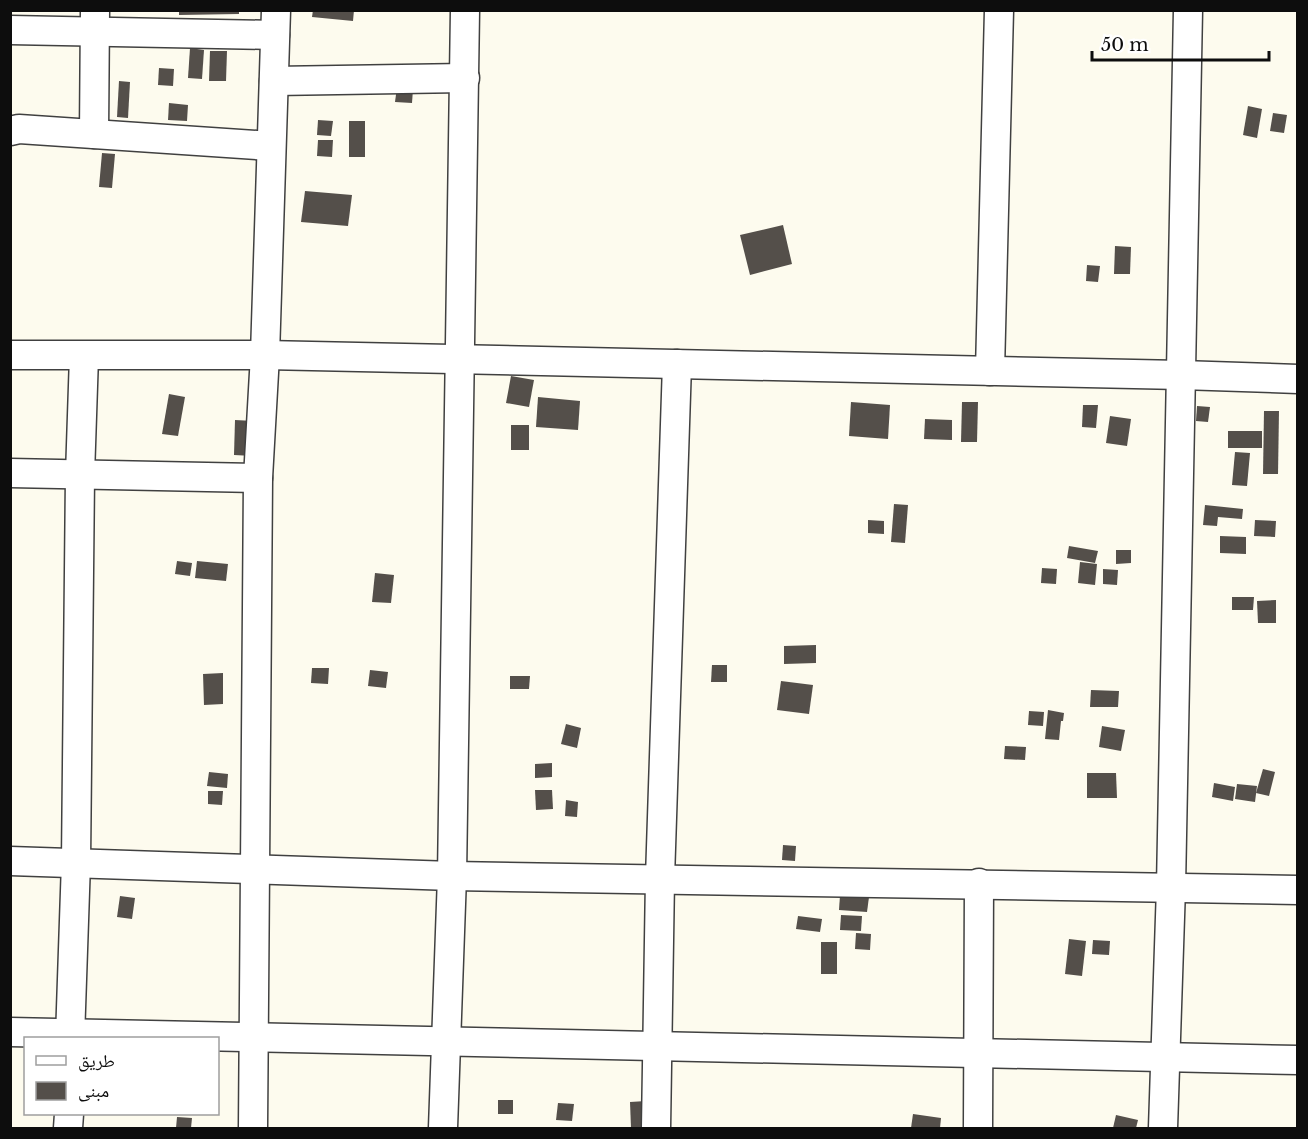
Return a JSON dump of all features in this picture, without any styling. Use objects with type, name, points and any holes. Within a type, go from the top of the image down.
[{"type":"street","points":[[443,1128],[452,876],[465,10]]},
{"type":"street","points":[[990,371],[999,10]]},
{"type":"street","points":[[1163,1128],[1188,10]]},
{"type":"street","points":[[94,134],[95,21]]},
{"type":"street","points":[[10,30],[95,21],[275,23],[265,355],[258,478],[253,1128]]},
{"type":"street","points":[[274,81],[465,78]]},
{"type":"street","points":[[10,131],[18,129],[271,146]]},
{"type":"street","points":[[10,355],[265,355],[1181,375],[1298,380]]},
{"type":"street","points":[[70,1036],[76,862],[80,475],[84,356]]},
{"type":"street","points":[[656,1128],[660,878],[677,364]]},
{"type":"street","points":[[10,472],[258,478]]},
{"type":"street","points":[[10,861],[452,876],[1298,890]]},
{"type":"street","points":[[978,1128],[979,883]]},
{"type":"street","points":[[10,1032],[70,1036],[162,1037]]},
{"type":"street","points":[[219,1038],[1298,1060]]},
{"type":"building","points":[[179,10],[239,10],[239,14],[179,15]]},
{"type":"building","points":[[313,10],[354,10],[353,21],[312,17]]},
{"type":"building","points":[[190,48],[204,50],[202,79],[188,78]]},
{"type":"building","points":[[210,51],[227,51],[226,81],[209,81]]},
{"type":"building","points":[[159,68],[174,69],[173,86],[158,85]]},
{"type":"building","points":[[119,81],[130,82],[128,118],[117,117]]},
{"type":"building","points":[[397,87],[413,89],[412,103],[395,102]]},
{"type":"building","points":[[169,103],[188,105],[187,121],[168,120]]},
{"type":"building","points":[[1248,106],[1262,109],[1257,138],[1243,135]]},
{"type":"building","points":[[1273,113],[1287,115],[1284,133],[1270,131]]},
{"type":"building","points":[[318,120],[333,121],[331,136],[317,135]]},
{"type":"building","points":[[349,121],[365,121],[365,157],[349,157]]},
{"type":"building","points":[[318,140],[333,140],[332,157],[317,156]]},
{"type":"building","points":[[102,153],[115,154],[112,188],[99,187]]},
{"type":"building","points":[[305,191],[352,195],[348,226],[301,222]]},
{"type":"building","points":[[783,225],[792,264],[750,275],[740,235]]},
{"type":"building","points":[[1115,246],[1131,247],[1130,274],[1114,274]]},
{"type":"building","points":[[1087,265],[1100,266],[1098,282],[1086,281]]},
{"type":"building","points":[[511,376],[534,380],[529,407],[506,403]]},
{"type":"building","points":[[169,394],[185,397],[178,436],[162,434]]},
{"type":"building","points":[[538,397],[580,401],[578,430],[536,427]]},
{"type":"building","points":[[851,402],[890,405],[888,439],[849,436]]},
{"type":"building","points":[[962,402],[978,402],[977,442],[961,442]]},
{"type":"building","points":[[1083,405],[1098,405],[1096,428],[1082,427]]},
{"type":"building","points":[[1197,406],[1210,407],[1208,422],[1196,421]]},
{"type":"building","points":[[1264,411],[1279,411],[1278,474],[1263,474]]},
{"type":"building","points":[[1110,416],[1131,419],[1127,446],[1106,443]]},
{"type":"building","points":[[925,419],[952,420],[952,440],[924,439]]},
{"type":"building","points":[[235,420],[254,421],[253,456],[234,455]]},
{"type":"building","points":[[511,425],[529,425],[529,450],[511,450]]},
{"type":"building","points":[[1228,431],[1262,431],[1262,448],[1228,448]]},
{"type":"building","points":[[1235,452],[1250,453],[1247,486],[1232,485]]},
{"type":"building","points":[[894,504],[908,505],[905,543],[891,542]]},
{"type":"building","points":[[1205,505],[1243,509],[1242,519],[1218,517],[1217,526],[1203,525]]},
{"type":"building","points":[[868,520],[884,521],[884,534],[868,533]]},
{"type":"building","points":[[1255,520],[1276,521],[1275,537],[1254,536]]},
{"type":"building","points":[[1220,536],[1246,537],[1246,554],[1220,553]]},
{"type":"building","points":[[1069,546],[1098,551],[1095,563],[1067,558]]},
{"type":"building","points":[[1116,550],[1131,550],[1131,563],[1116,564]]},
{"type":"building","points":[[177,561],[192,563],[190,576],[175,574]]},
{"type":"building","points":[[197,561],[228,564],[226,581],[195,578]]},
{"type":"building","points":[[1080,562],[1097,564],[1095,585],[1078,583]]},
{"type":"building","points":[[1042,568],[1057,569],[1056,584],[1041,583]]},
{"type":"building","points":[[1103,569],[1118,570],[1117,585],[1103,584]]},
{"type":"building","points":[[375,573],[394,575],[391,603],[372,602]]},
{"type":"building","points":[[1232,597],[1254,597],[1253,610],[1232,610]]},
{"type":"building","points":[[1276,600],[1276,623],[1258,623],[1257,601]]},
{"type":"building","points":[[816,645],[816,663],[784,664],[784,646]]},
{"type":"building","points":[[712,665],[727,665],[727,682],[711,682]]},
{"type":"building","points":[[312,668],[329,668],[328,684],[311,683]]},
{"type":"building","points":[[370,670],[388,672],[386,688],[368,686]]},
{"type":"building","points":[[223,673],[223,704],[204,705],[203,674]]},
{"type":"building","points":[[510,676],[530,676],[529,689],[510,689]]},
{"type":"building","points":[[781,681],[813,685],[809,714],[777,710]]},
{"type":"building","points":[[1091,690],[1119,691],[1118,707],[1090,707]]},
{"type":"building","points":[[1048,710],[1064,713],[1059,740],[1045,739]]},
{"type":"building","points":[[1029,711],[1044,712],[1043,726],[1028,725]]},
{"type":"building","points":[[566,724],[581,728],[577,748],[561,744]]},
{"type":"building","points":[[1102,726],[1125,730],[1121,751],[1099,747]]},
{"type":"building","points":[[1005,746],[1026,747],[1025,760],[1004,759]]},
{"type":"building","points":[[552,763],[552,777],[535,778],[535,764]]},
{"type":"building","points":[[1263,769],[1275,772],[1269,796],[1256,793]]},
{"type":"building","points":[[209,772],[228,774],[227,788],[207,786]]},
{"type":"building","points":[[1087,773],[1116,773],[1117,798],[1087,798]]},
{"type":"building","points":[[1214,783],[1235,787],[1233,801],[1212,797]]},
{"type":"building","points":[[1237,784],[1257,786],[1255,802],[1235,799]]},
{"type":"building","points":[[535,790],[552,790],[553,809],[536,810]]},
{"type":"building","points":[[208,791],[223,791],[222,805],[208,804]]},
{"type":"building","points":[[566,800],[578,802],[577,817],[565,816]]},
{"type":"building","points":[[783,845],[796,846],[795,861],[782,860]]},
{"type":"building","points":[[840,895],[869,897],[867,912],[839,910]]},
{"type":"building","points":[[120,896],[135,898],[132,919],[117,917]]},
{"type":"building","points":[[841,915],[862,916],[861,931],[840,930]]},
{"type":"building","points":[[798,916],[822,919],[820,932],[796,929]]},
{"type":"building","points":[[856,933],[871,934],[870,950],[855,949]]},
{"type":"building","points":[[1069,939],[1086,941],[1082,976],[1065,974]]},
{"type":"building","points":[[1093,940],[1110,941],[1109,955],[1092,954]]},
{"type":"building","points":[[821,942],[837,942],[837,974],[821,974]]},
{"type":"building","points":[[498,1100],[513,1100],[513,1114],[498,1114]]},
{"type":"building","points":[[646,1101],[648,1128],[631,1128],[630,1102]]},
{"type":"building","points":[[558,1103],[574,1104],[572,1121],[556,1120]]},
{"type":"building","points":[[913,1114],[941,1118],[940,1128],[911,1128]]},
{"type":"building","points":[[1116,1115],[1138,1120],[1136,1128],[1113,1128]]},
{"type":"building","points":[[177,1117],[192,1118],[191,1128],[176,1128]]}]
